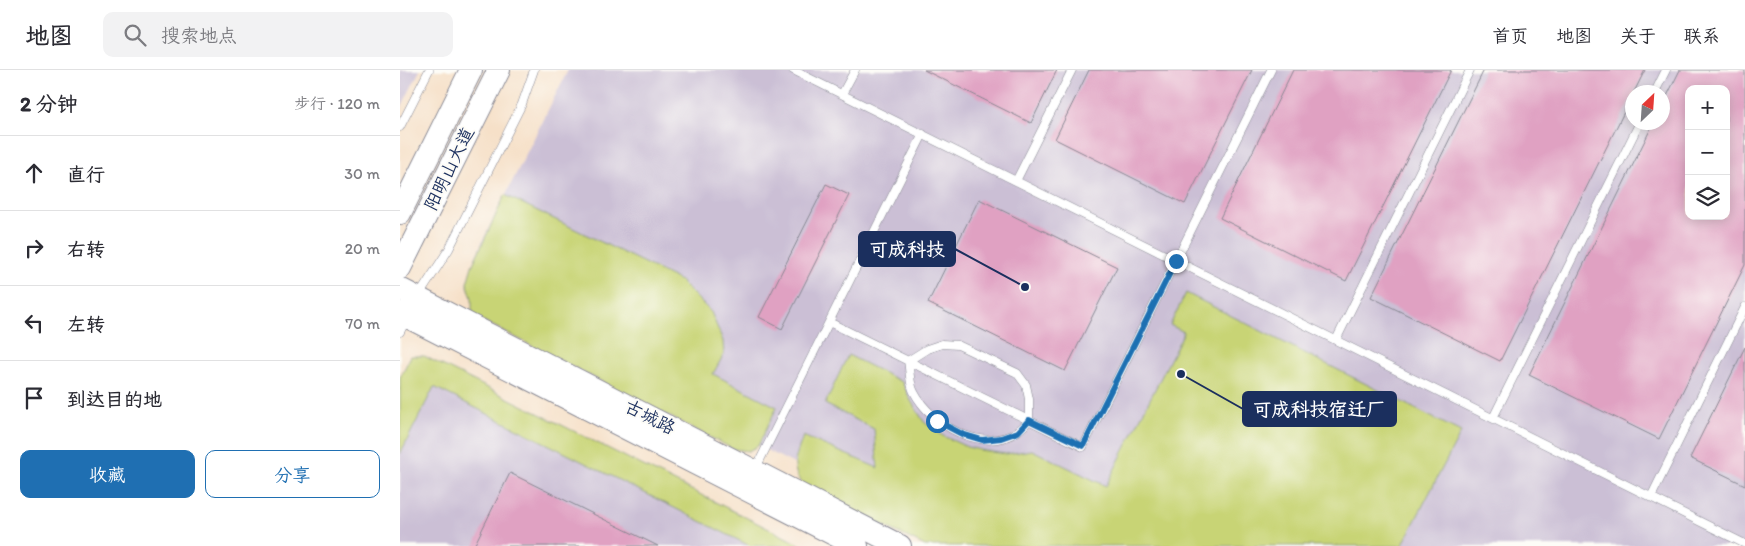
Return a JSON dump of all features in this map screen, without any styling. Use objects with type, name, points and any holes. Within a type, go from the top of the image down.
[{"type":"main road","name":"阳明山大道","points":[[400,212],[471,70]]},
{"type":"main road","name":"阳明山大道","points":[[400,268],[499,70]]},
{"type":"main road","name":"古城路","points":[[407,309],[750,480],[900,546]]},
{"type":"main road","name":"古城路","points":[[750,480],[857,546]]},
{"type":"lane","points":[[400,127],[429,70]]},
{"type":"lane","points":[[407,309],[449,249],[522,104],[534,70]]},
{"type":"lane","points":[[793,70],[1745,544]]},
{"type":"lane","points":[[842,94],[855,70]]},
{"type":"lane","points":[[1016,181],[1072,70]]},
{"type":"lane","points":[[829,322],[1083,446],[1272,70]]},
{"type":"lane","points":[[1336,340],[1470,70]]},
{"type":"lane","points":[[1658,85],[1666,70]]},
{"type":"lane","points":[[1493,418],[1636,130]]},
{"type":"lane","points":[[750,480],[923,134]]},
{"type":"lane","points":[[1651,497],[1745,307]]},
{"type":"lane","points":[[942,344],[958,345],[1017,372],[1026,385],[1029,399],[1029,420],[1018,432],[1001,438],[982,440],[962,434],[937,421],[923,406],[912,390],[908,361],[927,349],[942,344]]},
{"type":"shaded area","points":[[400,70],[420,70],[400,110]]},
{"type":"shaded area","points":[[568,70],[1745,70],[1745,546],[957,546],[474,303],[467,283],[483,240]]},
{"type":"shaded area","points":[[434,387],[750,546],[400,546],[400,454]]},
{"type":"green space","points":[[505,195],[679,280],[711,312],[723,341],[724,354],[713,374],[777,407],[758,446],[748,451],[733,449],[472,315],[472,298],[467,283],[472,266]]},
{"type":"green space","points":[[1186,293],[1461,432],[1402,546],[925,546],[803,486],[796,473],[796,456],[803,436],[878,468],[874,429],[825,404],[848,355],[902,382],[924,422],[943,436],[967,447],[985,451],[1006,454],[1032,450],[1106,486],[1184,332],[1170,325]]},
{"type":"green space","points":[[411,356],[424,356],[803,546],[750,546],[434,387],[400,454],[400,377]]},
{"type":"building","points":[[924,70],[1057,70],[1031,123]]},
{"type":"building","points":[[1089,70],[1252,70],[1185,204],[1055,139]]},
{"type":"building","points":[[1293,70],[1451,70],[1346,281],[1220,218]]},
{"type":"building","points":[[1484,70],[1645,70],[1638,85],[1625,85],[1625,110],[1500,361],[1371,297]]},
{"type":"building","points":[[1680,70],[1745,70],[1745,265],[1659,439],[1529,375],[1650,130],[1670,130],[1670,90]]},
{"type":"building","points":[[826,184],[849,195],[782,329],[759,317]]},
{"type":"building","points":[[979,199],[1117,267],[1065,371],[928,303]]},
{"type":"building","points":[[1745,347],[1745,485],[1690,458]]},
{"type":"building","points":[[510,473],[658,546],[474,546]]},
{"type":"place","name":"可成科技","points":[[1025,287]]},
{"type":"place","name":"可成科技宿迁厂","points":[[1181,374]]},
{"type":"route","points":[[937,421],[962,434],[982,440],[1001,438],[1018,432],[1029,420],[1083,446],[1176,261]]}]
